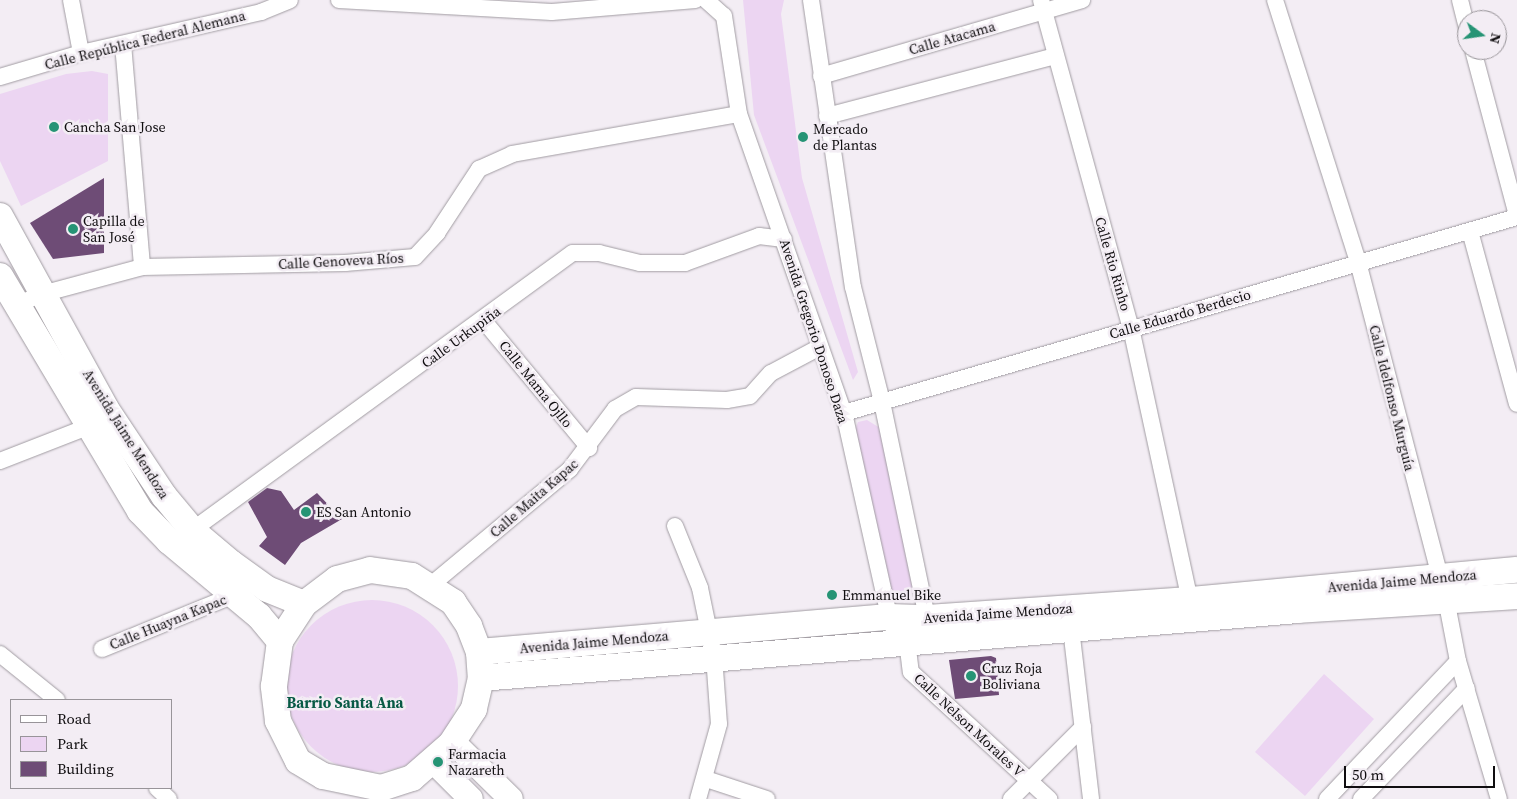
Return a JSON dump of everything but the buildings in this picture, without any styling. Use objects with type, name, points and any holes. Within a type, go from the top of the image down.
[{"type":"main road","name":"Avenida Jaime Mendoza","points":[[0,216],[106,409],[164,496],[194,532],[267,589],[304,604]]},
{"type":"main road","name":"Avenida Jaime Mendoza","points":[[0,276],[87,428],[140,511],[169,541],[234,595],[280,641]]},
{"type":"main road","points":[[370,570],[392,571],[432,585],[453,602],[470,626],[480,665],[474,709],[453,742],[434,762],[412,778],[381,794],[323,776],[298,761],[278,721],[274,686],[280,641],[304,604],[337,579],[370,570]]},
{"type":"main road","name":"Avenida Jaime Mendoza","points":[[480,665],[713,644],[889,617],[929,629],[1069,619],[1192,609],[1517,570]]},
{"type":"main road","name":"Avenida Jaime Mendoza","points":[[1192,609],[1447,604],[1517,596]]},
{"type":"main road","name":"Avenida Jaime Mendoza","points":[[713,644],[901,642],[929,629]]},
{"type":"main road","points":[[453,742],[511,799]]},
{"type":"main road","points":[[434,762],[471,799]]},
{"type":"street","points":[[71,0],[81,53]]},
{"type":"street","name":"Calle República Federal Alemana","points":[[0,77],[81,53],[261,12],[290,0]]},
{"type":"street","points":[[339,0],[552,12],[696,0]]},
{"type":"street","name":"Avenida Gregorio Donoso Daza","points":[[706,0],[724,16],[739,114],[784,239],[818,348],[844,413],[889,617],[901,642]]},
{"type":"street","points":[[811,0],[853,288],[882,402],[929,629]]},
{"type":"street","name":"Calle Atacama","points":[[822,76],[1042,6],[1082,0]]},
{"type":"street","name":"Calle Idelfonso Murguía","points":[[1275,0],[1358,262],[1447,604],[1458,661],[1499,799]]},
{"type":"street","name":"Calle Rio Rinho","points":[[1042,6],[1131,328],[1192,609]]},
{"type":"street","points":[[123,44],[142,267]]},
{"type":"street","points":[[827,116],[1055,56]]},
{"type":"street","points":[[1476,60],[1517,216]]},
{"type":"street","name":"Calle Genoveva Ríos","points":[[16,305],[42,294],[142,267],[345,263],[415,257],[437,233],[479,169],[487,165],[512,154],[739,114]]},
{"type":"street","name":"Calle Eduardo Berdecio","points":[[844,413],[1517,216]]},
{"type":"street","points":[[1470,231],[1517,404]]},
{"type":"street","name":"Calle Urkupiña","points":[[169,541],[194,532],[313,441],[484,321],[573,253],[599,253],[640,263],[685,263],[758,236],[784,239]]},
{"type":"street","name":"Calle Mama Ojllo","points":[[484,321],[589,448]]},
{"type":"street","name":"Calle Maita Kapac","points":[[432,585],[570,468],[589,448],[615,408],[636,397],[727,400],[750,396],[771,372],[818,348]]},
{"type":"street","points":[[0,461],[87,428],[106,409]]},
{"type":"street","points":[[675,526],[694,571],[713,644],[719,724],[706,780],[698,799]]},
{"type":"street","name":"Calle Huayna Kapac","points":[[102,649],[234,595]]},
{"type":"street","points":[[1069,619],[1092,799]]},
{"type":"street","name":"Calle Nelson Morales V","points":[[901,642],[911,672],[1049,799]]},
{"type":"street","points":[[0,654],[57,699]]},
{"type":"street","points":[[1328,799],[1458,661]]},
{"type":"street","points":[[1361,799],[1467,688]]},
{"type":"street","points":[[1011,799],[1082,727]]},
{"type":"street","points":[[706,780],[767,799]]},
{"type":"street","points":[[158,789],[170,799]]},
{"type":"green space","points":[[743,0],[784,0],[781,14],[802,178],[858,372],[853,380],[754,115]]},
{"type":"green space","name":"Cancha San Jose","points":[[92,71],[108,74],[108,161],[21,206],[0,161],[0,94],[66,74]]},
{"type":"green space","points":[[867,420],[880,428],[913,591],[906,598],[890,595],[855,430],[858,422]]},
{"type":"green space","points":[[380,600],[397,603],[413,610],[427,619],[439,631],[455,661],[458,686],[457,703],[452,719],[439,741],[427,753],[397,769],[364,772],[347,769],[331,762],[317,753],[305,741],[289,711],[286,678],[289,661],[296,645],[305,631],[317,619],[347,603]]},
{"type":"green space","points":[[1324,674],[1374,719],[1305,796],[1255,752]]},
{"type":"place","name":"Cancha San Jose","points":[[54,127]]},
{"type":"place","name":"Mercado de Plantas","points":[[803,137]]},
{"type":"place","name":"Capilla de San José","points":[[73,229]]},
{"type":"place","name":"ES San Antonio","points":[[306,512]]},
{"type":"place","name":"Emmanuel Bike","points":[[832,595]]},
{"type":"place","name":"Cruz Roja Boliviana","points":[[971,676]]},
{"type":"place","name":"Farmacia Nazareth","points":[[438,762]]},
{"type":"district","name":"Barrio Santa Ana","points":[[345,703]]}]
